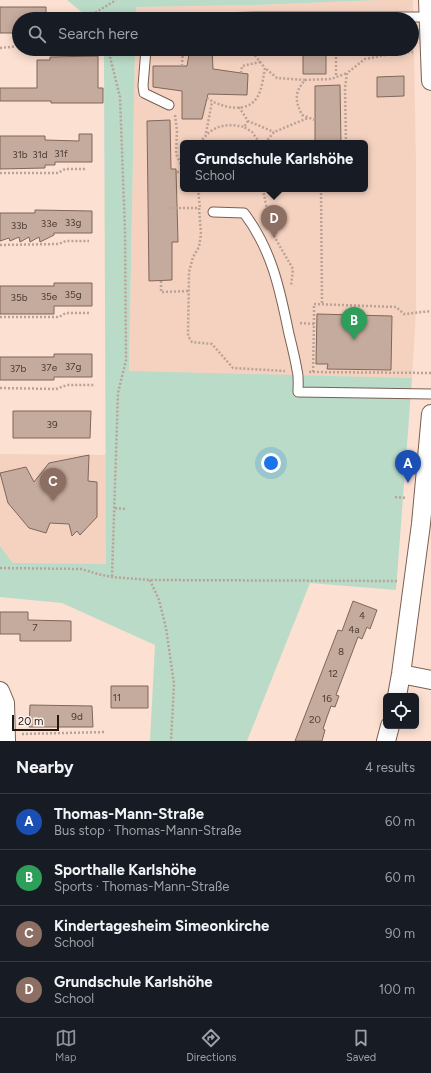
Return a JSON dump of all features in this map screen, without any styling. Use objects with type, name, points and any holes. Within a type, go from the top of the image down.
[{"type":"street","points":[[428,9],[431,81]]},
{"type":"street","points":[[397,693],[401,674],[422,518],[431,414]]},
{"type":"street","points":[[401,674],[431,680]]},
{"type":"street","points":[[0,691],[5,703],[6,738]]},
{"type":"street","points":[[386,741],[389,729]]},
{"type":"lane","points":[[358,12],[428,9]]},
{"type":"lane","points":[[145,56],[143,86],[144,93],[169,105]]},
{"type":"lane","points":[[213,212],[244,214],[256,229],[276,274],[298,371],[298,392],[431,394]]},
{"type":"path","points":[[98,12],[116,0]]},
{"type":"path","points":[[0,48],[12,47]]},
{"type":"path","points":[[419,51],[430,49]]},
{"type":"path","points":[[110,56],[120,97],[125,232],[126,360],[118,393],[112,577]]},
{"type":"path","points":[[182,66],[183,56]]},
{"type":"path","points":[[255,56],[265,68],[277,78],[305,80],[331,79],[347,73],[365,59],[380,56]]},
{"type":"path","points":[[336,56],[336,77]]},
{"type":"path","points":[[241,73],[242,66],[260,62]]},
{"type":"path","points":[[207,98],[216,104],[247,107],[256,99],[262,84],[265,68]]},
{"type":"path","points":[[346,140],[345,88],[347,73]]},
{"type":"path","points":[[305,80],[298,90],[297,103],[302,115],[315,120]]},
{"type":"path","points":[[202,140],[206,133],[212,102]]},
{"type":"path","points":[[238,107],[248,121],[274,132]]},
{"type":"path","points":[[267,140],[274,132],[309,118]]},
{"type":"path","points":[[244,127],[248,121]]},
{"type":"path","points":[[206,133],[219,127],[234,124],[244,127],[252,132],[258,140]]},
{"type":"path","points":[[0,173],[58,173],[64,169],[87,169]]},
{"type":"path","points":[[264,192],[274,236],[293,269],[291,288]]},
{"type":"path","points":[[320,192],[322,304]]},
{"type":"path","points":[[171,208],[199,208],[201,234],[199,247],[193,257],[189,272],[188,336],[192,342],[212,344],[233,368],[313,372],[431,373]]},
{"type":"path","points":[[0,245],[52,245],[66,241],[89,241]]},
{"type":"path","points":[[160,281],[161,292],[189,291]]},
{"type":"path","points":[[313,372],[314,304],[396,307],[404,314],[431,311]]},
{"type":"path","points":[[0,317],[59,317],[66,313],[88,313]]},
{"type":"path","points":[[298,328],[297,323],[314,324]]},
{"type":"path","points":[[0,388],[56,389],[67,385],[94,385]]},
{"type":"path","points":[[114,508],[127,509]]},
{"type":"path","points":[[0,568],[81,569],[112,577],[150,580],[414,581]]},
{"type":"path","points":[[150,580],[159,600],[166,628],[174,684],[171,741]]},
{"type":"path","points":[[6,738],[106,732]]},
{"type":"shaded area","points":[[413,0],[413,12],[136,12],[136,7]]},
{"type":"shaded area","points":[[135,56],[414,56],[416,312],[412,378],[129,372]]},
{"type":"shaded area","points":[[0,454],[106,455],[106,565],[13,563],[0,546]]},
{"type":"green space","points":[[67,0],[380,0],[255,5],[136,7],[136,12],[82,12]]},
{"type":"green space","points":[[104,56],[135,56],[129,371],[412,378],[396,590],[310,583],[247,741],[150,741],[155,645],[62,603],[0,597],[0,546],[13,563],[106,564]]},
{"type":"building","points":[[0,7],[46,7],[46,12],[12,12],[12,33],[0,33]]},
{"type":"building","points":[[98,56],[98,88],[103,88],[103,103],[0,101],[0,88],[37,88],[37,60],[50,60],[50,57]]},
{"type":"building","points":[[189,56],[212,56],[213,69],[248,74],[247,95],[208,94],[202,119],[182,119],[182,91],[153,87],[153,66],[187,66]]},
{"type":"building","points":[[303,56],[326,56],[326,74],[303,74]]},
{"type":"building","points":[[404,76],[404,96],[377,97],[377,77]]},
{"type":"building","points":[[340,85],[341,140],[315,140],[315,86]]},
{"type":"building","points":[[170,120],[171,169],[176,169],[178,242],[172,242],[172,280],[149,281],[147,121]]},
{"type":"building","points":[[79,134],[92,134],[92,162],[55,162],[55,165],[45,165],[45,168],[0,169],[0,136],[45,136],[45,140],[79,141]]},
{"type":"building","points":[[35,210],[92,211],[92,233],[54,233],[54,235],[40,242],[39,237],[30,242],[29,237],[20,242],[19,237],[10,241],[9,238],[0,241],[0,213],[35,213]]},
{"type":"building","points":[[54,283],[92,283],[92,306],[54,306],[54,314],[0,314],[0,286],[54,286]]},
{"type":"building","points":[[317,314],[392,316],[391,370],[327,369],[328,364],[316,364]]},
{"type":"building","points":[[54,354],[92,354],[92,377],[54,377],[54,380],[0,380],[0,357],[54,357]]},
{"type":"building","points":[[13,411],[91,411],[90,438],[13,438]]},
{"type":"building","points":[[89,455],[88,481],[97,482],[97,517],[80,535],[77,531],[72,536],[69,524],[50,523],[46,533],[29,528],[8,503],[0,473],[26,467],[34,482],[49,463]]},
{"type":"building","points":[[353,601],[377,610],[370,629],[367,627],[362,639],[358,637],[336,695],[339,696],[335,707],[331,706],[327,717],[323,729],[325,730],[322,741],[295,741],[338,630],[342,631]]},
{"type":"building","points":[[0,612],[28,612],[28,620],[71,621],[71,641],[20,641],[20,634],[0,634]]},
{"type":"building","points":[[111,686],[148,686],[148,708],[111,708]]},
{"type":"building","points":[[30,705],[92,706],[93,727],[29,727]]},
{"type":"place","name":"Grundschule Karlshöhe","points":[[274,238]]},
{"type":"place","name":"Sporthalle Karlshöhe","points":[[354,340]]},
{"type":"place","name":"Thomas-Mann-Straße","points":[[408,483]]},
{"type":"place","name":"Kindertagesheim Simeonkirche","points":[[53,501]]}]
